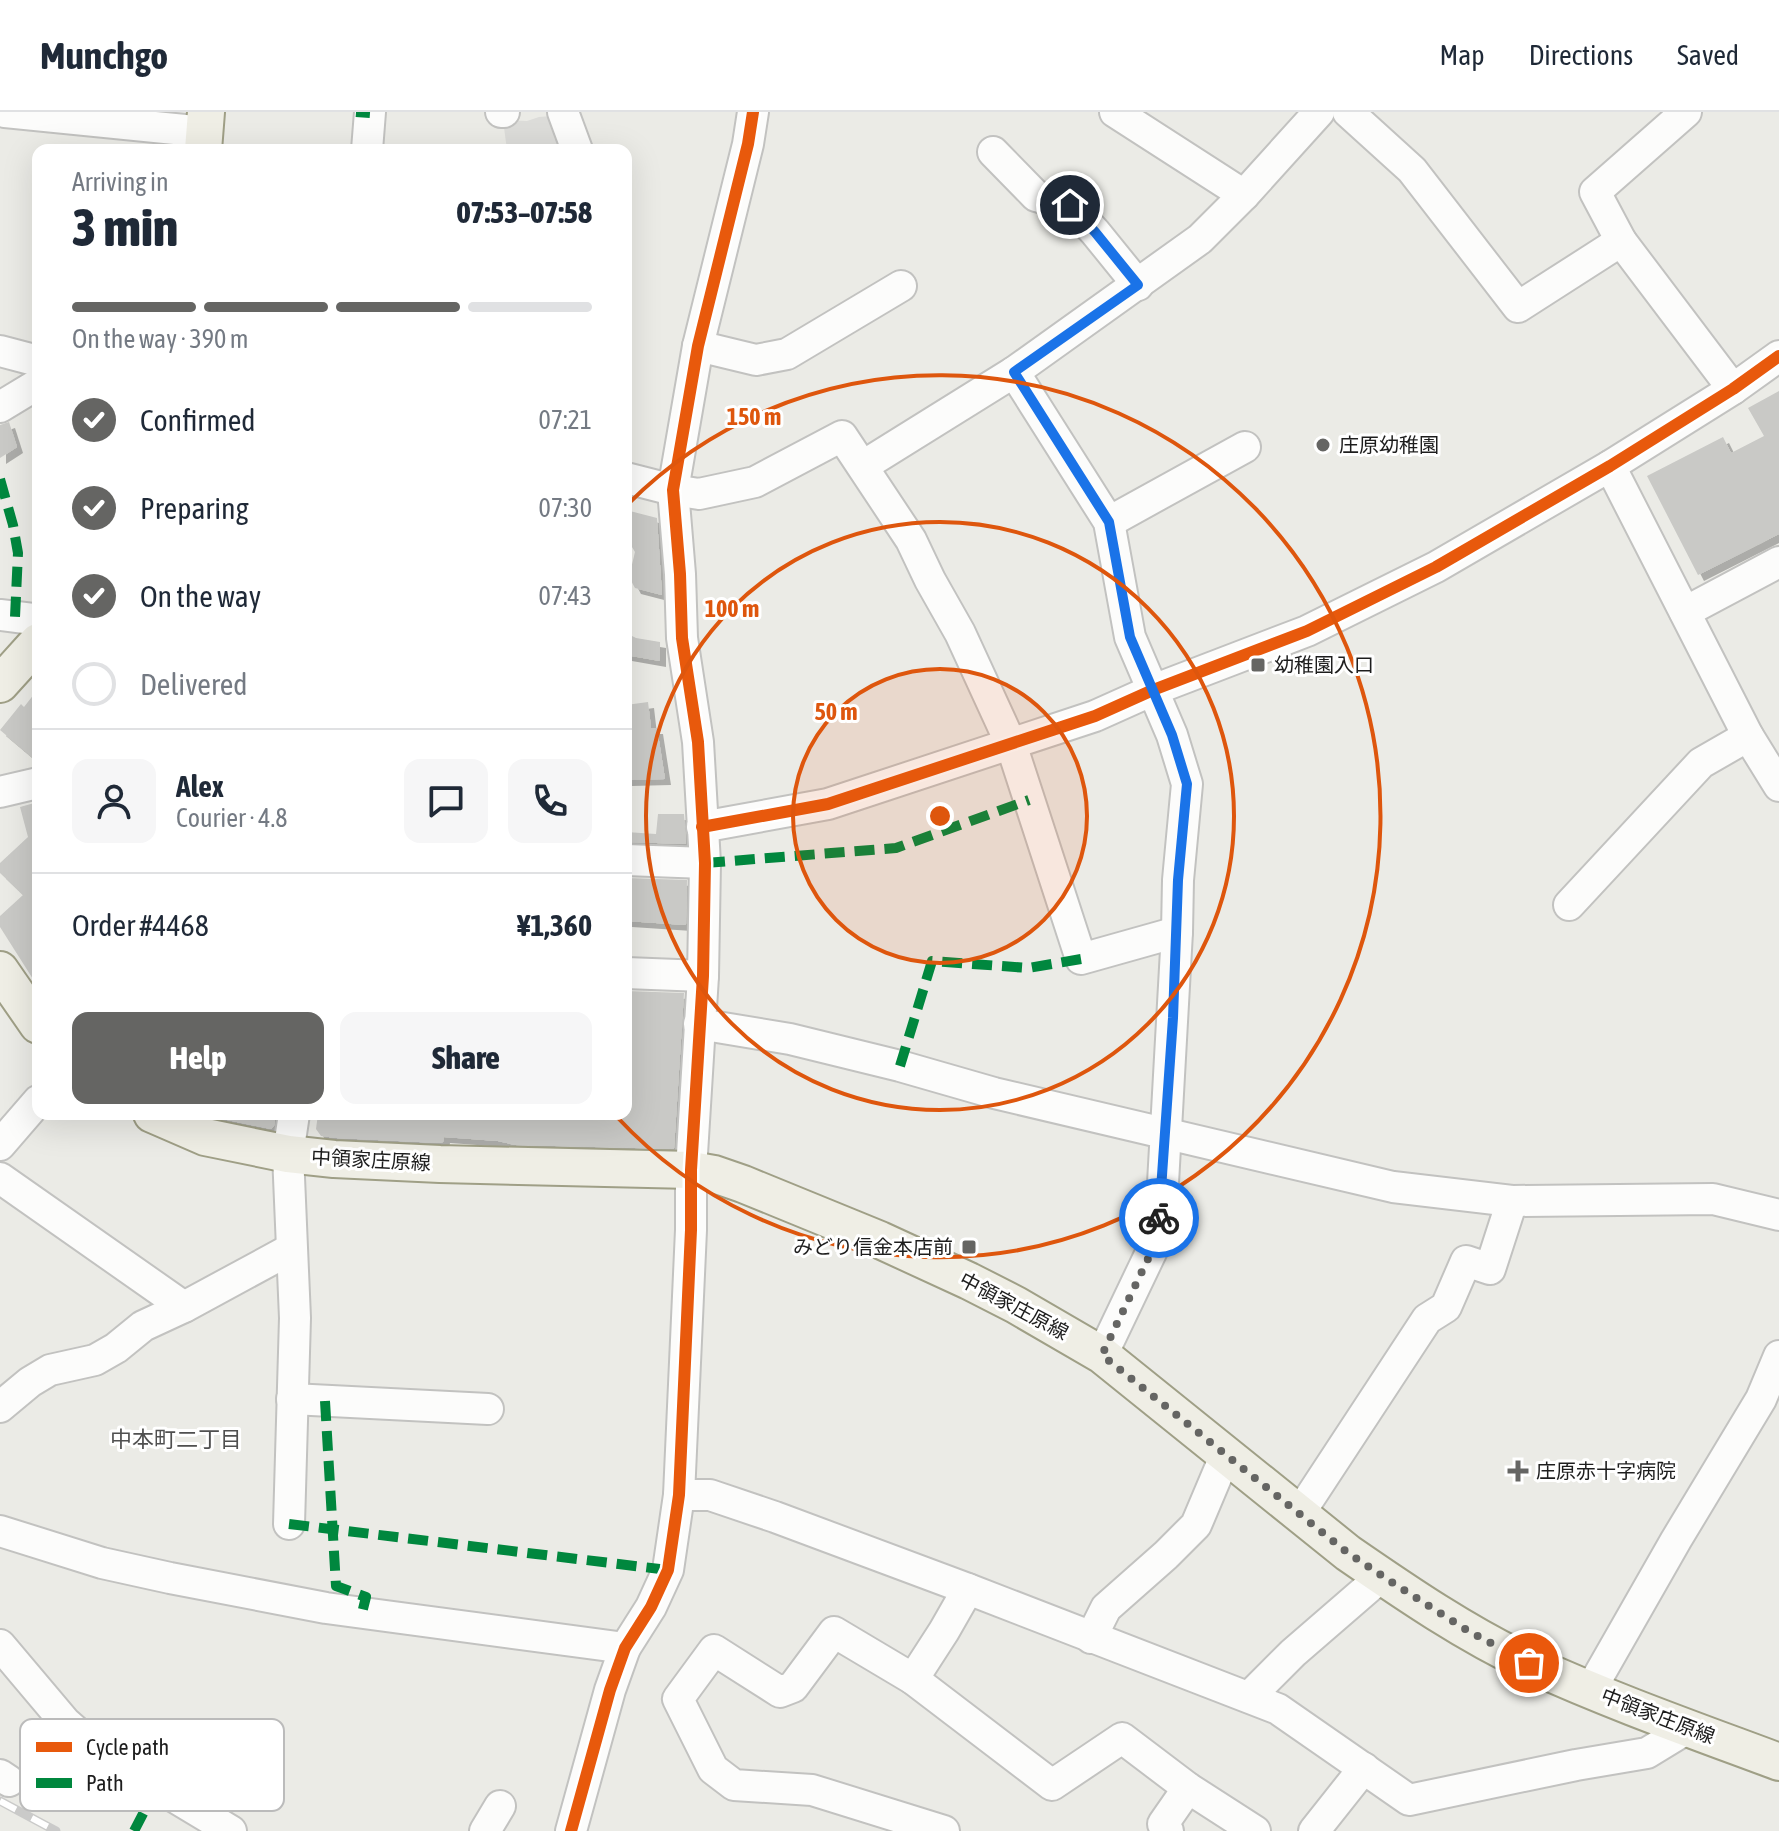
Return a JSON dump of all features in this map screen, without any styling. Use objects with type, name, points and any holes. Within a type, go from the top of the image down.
[{"type":"main road","points":[[0,684],[32,649]]},
{"type":"main road","points":[[0,970],[32,1016]]},
{"type":"main road","name":"中領家庄原線","points":[[166,1120],[205,1137],[288,1154],[485,1166],[691,1170],[743,1184],[880,1240],[981,1287],[1102,1355],[1348,1553],[1470,1632],[1529,1663],[1779,1762]]},
{"type":"street","points":[[5,112],[205,131]]},
{"type":"street","points":[[367,144],[370,112]]},
{"type":"street","points":[[563,112],[575,144]]},
{"type":"street","points":[[571,1831],[610,1690],[625,1648],[651,1607],[668,1570],[679,1495],[691,1170],[703,976],[705,863],[698,742],[682,638],[673,490],[698,346],[748,144],[753,112]]},
{"type":"street","points":[[1115,112],[1244,195]]},
{"type":"street","points":[[863,466],[1014,372],[1200,239],[1319,112]]},
{"type":"street","points":[[1348,112],[1412,170],[1518,307],[1621,241]]},
{"type":"street","points":[[1686,112],[1595,192],[1621,241],[1733,389]]},
{"type":"street","points":[[993,152],[1036,196],[1070,205],[1138,285]]},
{"type":"street","points":[[698,346],[756,360],[787,354],[901,286]]},
{"type":"street","points":[[0,351],[32,359]]},
{"type":"street","points":[[702,827],[828,804],[1095,716],[1153,690],[1307,631],[1436,567],[1610,466],[1733,389],[1779,356]]},
{"type":"street","points":[[1014,372],[1109,522],[1130,637],[1172,735],[1187,784],[1178,880],[1162,1201],[1156,1242],[1102,1355]]},
{"type":"street","points":[[0,407],[32,388]]},
{"type":"street","points":[[632,480],[699,494],[755,482],[842,436],[911,540],[960,633],[1011,744],[1081,959],[1177,932]]},
{"type":"street","points":[[1109,522],[1245,447]]},
{"type":"street","points":[[1610,466],[1748,736],[1779,786]]},
{"type":"street","points":[[1685,612],[1779,562]]},
{"type":"street","points":[[0,615],[32,619]]},
{"type":"street","points":[[1569,905],[1701,763],[1748,736]]},
{"type":"street","points":[[0,792],[32,784]]},
{"type":"street","points":[[632,860],[705,863]]},
{"type":"street","points":[[632,973],[703,976]]},
{"type":"street","points":[[699,1024],[790,1039],[994,1093],[1393,1187],[1512,1201],[1713,1199],[1779,1215]]},
{"type":"street","points":[[0,1145],[32,1108]]},
{"type":"street","points":[[289,1524],[295,1318],[288,1154],[293,1120]]},
{"type":"street","points":[[0,1178],[184,1307]]},
{"type":"street","points":[[1299,1514],[1427,1319],[1446,1307],[1466,1261],[1490,1269],[1512,1201]]},
{"type":"street","points":[[0,1407],[50,1370],[95,1360],[143,1326],[291,1249]]},
{"type":"street","points":[[1591,1689],[1761,1399],[1779,1356]]},
{"type":"street","points":[[292,1399],[488,1409]]},
{"type":"street","points":[[1091,1638],[1106,1608],[1196,1525],[1226,1454]]},
{"type":"street","points":[[679,1495],[710,1495],[834,1538],[1278,1709],[1409,1800],[1647,1753],[1688,1728]]},
{"type":"street","points":[[0,1531],[102,1563],[326,1608],[625,1648]]},
{"type":"street","points":[[1249,1697],[1293,1653],[1382,1576]]},
{"type":"street","points":[[913,1679],[968,1589]]},
{"type":"street","points":[[944,1831],[812,1790],[734,1785],[713,1769],[678,1699],[714,1650],[780,1692],[793,1687],[834,1632],[913,1679],[1052,1785],[1122,1738],[1188,1788],[1255,1831]]},
{"type":"street","points":[[0,1645],[62,1719]]},
{"type":"street","points":[[1314,1831],[1364,1768]]},
{"type":"street","points":[[1168,1831],[1163,1824],[1188,1788]]},
{"type":"street","points":[[198,1811],[231,1831]]},
{"type":"shaded area","points":[[552,116],[564,144],[506,144],[503,120],[527,121]]},
{"type":"building","points":[[1779,391],[1779,534],[1698,575],[1647,476],[1723,437],[1731,453],[1764,436],[1748,408]]},
{"type":"building","points":[[9,422],[17,447],[0,458],[0,425]]},
{"type":"building","points":[[632,512],[657,518],[662,595],[635,588],[632,564],[635,552],[632,547]]},
{"type":"building","points":[[632,636],[660,642],[660,661],[632,656]]},
{"type":"building","points":[[32,697],[32,757],[0,730],[21,704],[24,707]]},
{"type":"building","points":[[648,702],[651,728],[657,728],[665,779],[632,780],[632,704]]},
{"type":"building","points":[[32,804],[32,978],[0,927],[0,916],[23,895],[0,873],[0,863],[28,837],[20,807]]},
{"type":"building","points":[[658,814],[684,814],[686,844],[632,842],[632,832],[656,834]]},
{"type":"building","points":[[632,878],[687,880],[686,925],[632,921]]},
{"type":"building","points":[[632,991],[684,993],[674,1149],[515,1145],[444,1137],[440,1143],[336,1138],[321,1136],[316,1129],[317,1120],[632,1120]]},
{"type":"building","points":[[228,1120],[275,1120],[271,1129]]},
{"type":"railway","points":[[0,1801],[56,1831]]},
{"type":"marked path","points":[[356,112],[370,113]]},
{"type":"marked path","points":[[0,479],[18,553],[15,617]]},
{"type":"marked path","points":[[705,863],[896,848],[1029,800]]},
{"type":"marked path","points":[[900,1066],[932,961],[1028,968],[1081,959]]},
{"type":"marked path","points":[[325,1401],[336,1586],[366,1597],[362,1613]]},
{"type":"marked path","points":[[289,1524],[668,1570]]},
{"type":"marked path","points":[[134,1831],[144,1811]]},
{"type":"cycle path","points":[[571,1831],[610,1690],[625,1648],[651,1607],[668,1570],[679,1495],[691,1170],[703,976],[705,863],[698,742],[682,638],[673,490],[698,346],[748,144],[753,112]]},
{"type":"cycle path","points":[[702,827],[828,804],[1095,716],[1153,690],[1307,631],[1436,567],[1610,466],[1733,389],[1779,356]]},
{"type":"way so far","points":[[1159,1218],[1156,1242],[1102,1355],[1348,1553],[1470,1632],[1529,1663]]},
{"type":"place","name":"庄原幼稚園","points":[[1323,445]]},
{"type":"place","name":"幼稚園入口","points":[[1258,665]]},
{"type":"place","name":"みどり信金本店前","points":[[969,1247]]},
{"type":"place","name":"庄原赤十字病院","points":[[1518,1471]]},
{"type":"district","name":"中本町二丁目","points":[[176,1439]]},
{"type":"route","points":[[1070,205],[1138,285],[1014,372],[1109,522],[1130,637],[1172,735],[1187,784],[1178,880],[1173,1018],[1159,1218]]}]
